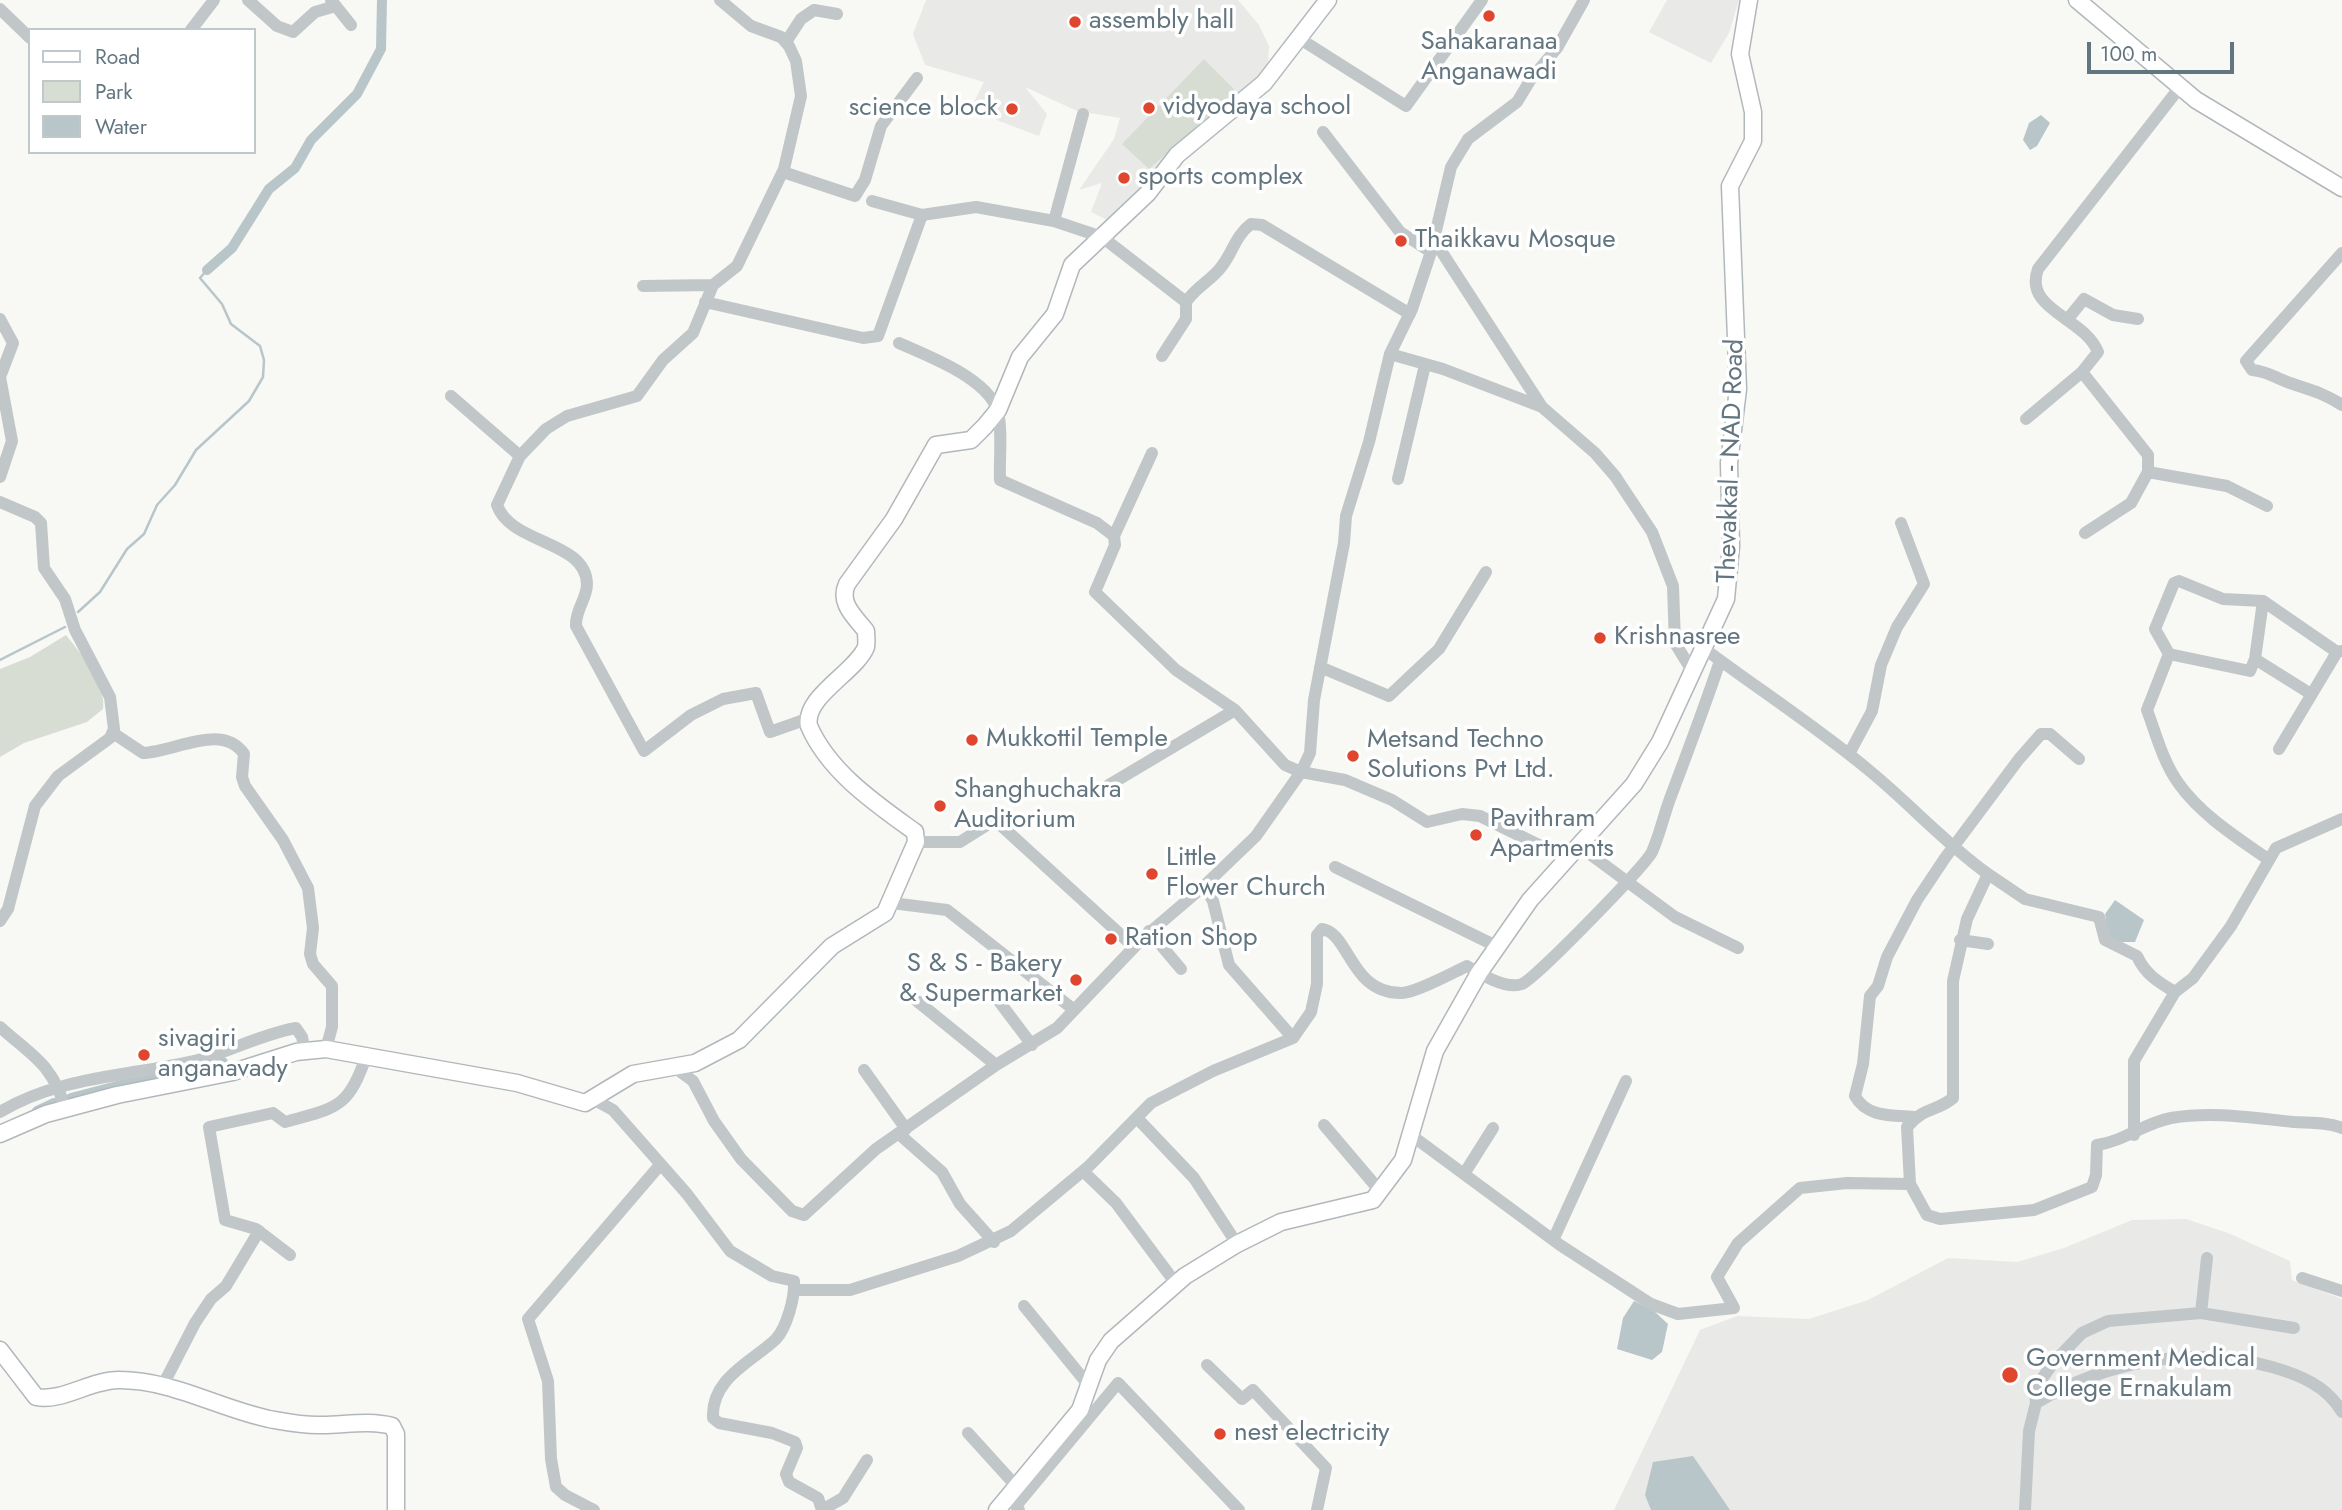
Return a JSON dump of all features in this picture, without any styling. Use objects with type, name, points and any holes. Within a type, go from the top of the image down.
[{"type":"street","points":[[193,28],[214,0]]},
{"type":"street","points":[[248,0],[277,26],[293,32],[315,12],[333,3],[351,25]]},
{"type":"street","points":[[720,0],[751,26],[773,33],[786,42],[796,61],[801,96],[783,172],[737,265],[713,285],[693,333],[663,360],[636,396],[567,416],[546,429],[520,456],[497,505],[499,511],[520,531],[568,553],[584,573],[586,593],[575,616],[576,626],[644,751],[691,715],[738,695],[756,693],[770,732],[807,719],[822,695],[866,648],[866,631],[848,609],[843,596],[847,584],[894,519],[936,445],[971,440],[998,410],[1020,357],[1055,314],[1072,265],[1149,193],[1177,155],[1264,83],[1328,0]]},
{"type":"street","points":[[1297,37],[1406,106],[1482,0]]},
{"type":"street","points":[[675,1068],[693,1081],[714,1121],[741,1159],[792,1211],[804,1215],[876,1149],[996,1065],[1057,1028],[1149,931],[1204,886],[1256,836],[1301,772],[1310,753],[1320,667],[1344,543],[1346,516],[1369,442],[1390,354],[1410,314],[1433,246],[1438,211],[1451,167],[1468,139],[1517,102],[1531,79],[1557,48],[1584,0]]},
{"type":"street","name":"Thevakkal - NAD Road","points":[[998,1510],[1080,1410],[1098,1360],[1111,1342],[1185,1276],[1237,1244],[1282,1222],[1373,1200],[1403,1160],[1435,1051],[1479,973],[1530,900],[1569,860],[1634,784],[1660,742],[1691,669],[1726,599],[1731,546],[1729,463],[1738,389],[1730,186],[1753,141],[1754,112],[1740,54],[1749,0]]},
{"type":"street","points":[[2077,0],[2196,100],[2342,188]]},
{"type":"street","points":[[0,9],[28,36]]},
{"type":"street","points":[[786,42],[801,19],[814,10],[837,14]]},
{"type":"street","points":[[783,172],[855,196],[865,180],[881,126],[917,78]]},
{"type":"street","points":[[2026,419],[2082,372],[2098,352],[2094,342],[2037,296],[2033,281],[2038,269],[2180,87]]},
{"type":"street","points":[[1054,221],[1083,114]]},
{"type":"street","points":[[1323,132],[1401,232],[1433,246],[1542,407],[1595,453],[1615,476],[1652,532],[1673,586],[1675,643],[1691,669]]},
{"type":"street","points":[[872,201],[922,215],[976,207],[1054,221],[1102,237],[1186,302]]},
{"type":"street","points":[[705,302],[863,338],[878,336],[922,215]]},
{"type":"street","points":[[1162,356],[1186,319],[1186,302],[1223,265],[1233,244],[1251,224],[1262,225],[1410,314]]},
{"type":"street","points":[[2342,253],[2246,361],[2252,370],[2265,371],[2288,382],[2322,391],[2342,405]]},
{"type":"street","points":[[643,286],[713,285]]},
{"type":"street","points":[[2067,320],[2084,299],[2113,314],[2138,319]]},
{"type":"street","points":[[0,319],[13,343],[0,377],[12,440],[0,477]]},
{"type":"street","points":[[899,343],[952,367],[986,392],[998,410],[1000,480],[1097,523],[1114,536]]},
{"type":"street","points":[[1390,354],[1542,407]]},
{"type":"street","points":[[1398,479],[1425,365]]},
{"type":"street","points":[[2082,372],[2148,454],[2148,472],[2131,503],[2085,533]]},
{"type":"street","points":[[451,396],[520,456]]},
{"type":"street","points":[[1152,453],[1114,536],[1115,545],[1095,592],[1176,670],[1236,710],[1278,760],[1301,772],[1345,780],[1392,800],[1427,822],[1462,814],[1480,816],[1569,860]]},
{"type":"street","points":[[2148,472],[2227,486],[2267,506]]},
{"type":"street","points":[[0,502],[35,517],[41,523],[44,568],[65,599],[75,630],[110,697],[113,733],[58,776],[35,806],[8,909],[0,921]]},
{"type":"street","points":[[1849,754],[1872,711],[1881,665],[1897,627],[1924,584],[1901,523]]},
{"type":"street","points":[[1320,667],[1389,696],[1439,649],[1486,572]]},
{"type":"street","points":[[2263,601],[2255,659],[2250,671],[2169,654],[2155,629],[2177,580],[2223,598],[2263,601],[2339,652],[2279,749]]},
{"type":"street","points":[[1702,647],[1849,754],[1936,828],[1953,849],[1988,874],[2025,899],[2099,917],[2105,940],[2137,956],[2140,965],[2150,976],[2175,992]]},
{"type":"street","points":[[2169,654],[2147,710],[2168,765],[2179,785],[2215,821],[2269,860]]},
{"type":"street","points":[[2255,659],[2311,694]]},
{"type":"street","points":[[794,1290],[850,1290],[994,1242],[1011,1231],[1083,1171],[1151,1103],[1213,1071],[1293,1038],[1311,1012],[1317,984],[1317,934],[1322,929],[1341,941],[1357,973],[1377,986],[1402,993],[1467,966],[1502,983],[1519,986],[1525,983],[1541,971],[1561,946],[1627,884],[1651,853],[1720,661]]},
{"type":"street","points":[[1109,785],[1236,710]]},
{"type":"street","points":[[0,1134],[65,1109],[117,1094],[233,1072],[305,1051],[326,1049],[367,1054],[517,1083],[585,1103],[614,1083],[634,1074],[695,1063],[738,1040],[807,968],[832,946],[874,922],[892,903],[916,842],[915,832],[860,791],[846,776],[813,734],[807,719]]},
{"type":"street","points":[[113,733],[143,753],[223,738],[239,746],[244,754],[242,777],[245,786],[284,840],[308,888],[313,928],[310,954],[313,964],[332,986],[332,1027],[326,1049]]},
{"type":"street","points":[[1916,1117],[1875,1113],[1860,1105],[1855,1096],[1863,1065],[1870,996],[1878,986],[1887,957],[1917,900],[2019,759],[2041,734],[2050,734],[2079,759]]},
{"type":"street","points":[[916,842],[960,842],[995,820],[1134,947]]},
{"type":"street","points":[[2134,1135],[2134,1061],[2175,992],[2193,978],[2222,939],[2276,848],[2342,820]]},
{"type":"street","points":[[1579,846],[1675,917],[1738,948]]},
{"type":"street","points":[[1335,867],[1498,947]]},
{"type":"street","points":[[1988,874],[1973,902],[1960,940],[1953,981],[1953,1098],[1944,1105],[1927,1108],[1907,1128],[1910,1184],[1927,1215],[1940,1219],[2034,1210],[2092,1187],[2096,1175],[2096,1145],[2134,1135],[2150,1124],[2171,1118],[2211,1114],[2342,1128]]},
{"type":"street","points":[[1204,886],[1213,901],[1229,965],[1293,1038]]},
{"type":"street","points":[[892,903],[947,910],[1073,1009]]},
{"type":"street","points":[[1149,931],[1181,969]]},
{"type":"street","points":[[1960,940],[1988,944]]},
{"type":"street","points":[[998,1000],[1032,1045]]},
{"type":"street","points":[[917,1001],[996,1065]]},
{"type":"street","points":[[0,1027],[43,1062],[59,1087],[65,1109]]},
{"type":"street","points":[[0,1112],[33,1095],[59,1087],[201,1059],[278,1031],[296,1028],[302,1037],[305,1051]]},
{"type":"street","points":[[290,1255],[259,1231],[225,1220],[209,1127],[273,1113],[285,1122],[336,1107],[355,1087],[367,1054]]},
{"type":"street","points":[[864,1070],[903,1132],[942,1172],[960,1204],[994,1242]]},
{"type":"street","points":[[1554,1238],[1626,1081]]},
{"type":"street","points":[[593,1099],[613,1110],[687,1194],[730,1251],[772,1276],[794,1281],[794,1290],[777,1338],[732,1372],[716,1398],[713,1418],[719,1423],[772,1433],[795,1442],[797,1448],[786,1474],[789,1482],[818,1498],[822,1510],[843,1498],[867,1460]]},
{"type":"street","points":[[1137,1118],[1194,1178],[1237,1244]]},
{"type":"street","points":[[1324,1125],[1380,1191]]},
{"type":"street","points":[[1464,1174],[1493,1128]]},
{"type":"street","points":[[1410,1135],[1651,1304],[1678,1314],[1734,1308],[1717,1277],[1738,1243],[1800,1188],[1847,1183],[1910,1184]]},
{"type":"street","points":[[594,1510],[565,1496],[556,1487],[551,1459],[548,1381],[528,1319],[660,1165]]},
{"type":"street","points":[[1083,1171],[1116,1203],[1177,1285]]},
{"type":"street","points":[[163,1385],[195,1323],[211,1300],[226,1286],[259,1231]]},
{"type":"street","points":[[2201,1313],[2207,1258]]},
{"type":"street","points":[[2302,1278],[2342,1291]]},
{"type":"street","points":[[1024,1306],[1090,1387]]},
{"type":"street","points":[[2025,1510],[2029,1430],[2036,1403],[2035,1389],[2053,1363],[2082,1333],[2108,1321],[2201,1313],[2294,1328]]},
{"type":"street","points":[[0,1350],[36,1397],[47,1399],[100,1381],[163,1385],[269,1419],[318,1426],[372,1423],[392,1426],[396,1434],[396,1510]]},
{"type":"street","points":[[2036,1403],[2082,1379],[2166,1358],[2204,1356],[2239,1359],[2289,1372],[2317,1385],[2336,1402],[2342,1412]]},
{"type":"street","points":[[1207,1365],[1242,1399],[1253,1390],[1326,1468],[1317,1510]]},
{"type":"street","points":[[1019,1510],[1016,1506],[1118,1383],[1239,1510]]},
{"type":"street","points":[[968,1433],[1017,1487]]},
{"type":"shaded area","name":"vidyodaya school","points":[[926,0],[1238,0],[1259,25],[1269,46],[1268,62],[1241,101],[1109,221],[1091,212],[1102,183],[1079,190],[1114,139],[1120,118],[1077,111],[1025,87],[1047,114],[1039,136],[999,121],[973,104],[984,82],[925,65],[913,34]]},
{"type":"shaded area","points":[[1667,0],[1739,0],[1729,33],[1711,63],[1649,32]]},
{"type":"shaded area","name":"Government Medical College Ernakulam","points":[[2186,1219],[2228,1233],[2290,1261],[2292,1280],[2342,1299],[2342,1510],[1614,1510],[1700,1330],[1737,1316],[1809,1319],[1868,1300],[1948,1258],[2017,1262],[2064,1248],[2132,1220]]},
{"type":"green space","points":[[1204,59],[1236,91],[1149,169],[1122,144]]},
{"type":"green space","points":[[66,635],[97,679],[103,709],[87,722],[24,743],[0,757],[0,669],[30,657]]},
{"type":"water","points":[[2041,115],[2050,123],[2037,146],[2030,150],[2023,140],[2029,123]]},
{"type":"water","points":[[2115,900],[2144,920],[2135,942],[2119,942],[2108,936],[2105,914]]},
{"type":"water","points":[[1634,1301],[1653,1310],[1668,1324],[1662,1352],[1652,1360],[1617,1349],[1623,1318]]},
{"type":"water","points":[[1693,1456],[1730,1510],[1651,1510],[1645,1495],[1653,1462]]},
{"type":"waterway","points":[[207,270],[232,248],[269,189],[295,168],[311,140],[357,94],[381,49],[382,0]]},
{"type":"waterway","points":[[78,612],[100,592],[127,549],[144,534],[157,505],[175,485],[196,450],[249,401],[263,377],[264,360],[260,346],[231,324],[222,304],[200,278],[207,270]]},
{"type":"waterway","points":[[0,660],[65,627]]},
{"type":"waterway","points":[[71,1098],[174,1071],[223,1062]]},
{"type":"waterway","points":[[37,1111],[54,1103]]},
{"type":"place","name":"Sahakaranaa Anganawadi","points":[[1489,16]]},
{"type":"place","name":"assembly hall","points":[[1075,22]]},
{"type":"place","name":"vidyodaya school","points":[[1149,108]]},
{"type":"place","name":"science block","points":[[1012,109]]},
{"type":"place","name":"sports complex","points":[[1124,178]]},
{"type":"place","name":"Thaikkavu Mosque","points":[[1401,241]]},
{"type":"place","name":"Krishnasree","points":[[1600,638]]},
{"type":"place","name":"Mukkottil Temple","points":[[972,740]]},
{"type":"place","name":"Metsand Techno Solutions Pvt Ltd.","points":[[1353,756]]},
{"type":"place","name":"Shanghuchakra Auditorium","points":[[940,806]]},
{"type":"place","name":"Pavithram Apartments","points":[[1476,835]]},
{"type":"place","name":"Little Flower Church","points":[[1152,874]]},
{"type":"place","name":"Ration Shop","points":[[1111,939]]},
{"type":"place","name":"S & S - Bakery & Supermarket","points":[[1076,980]]},
{"type":"place","name":"sivagiri anganavady","points":[[144,1055]]},
{"type":"place","name":"Government Medical College Ernakulam","points":[[2010,1375]]},
{"type":"place","name":"nest electricity","points":[[1220,1434]]}]
